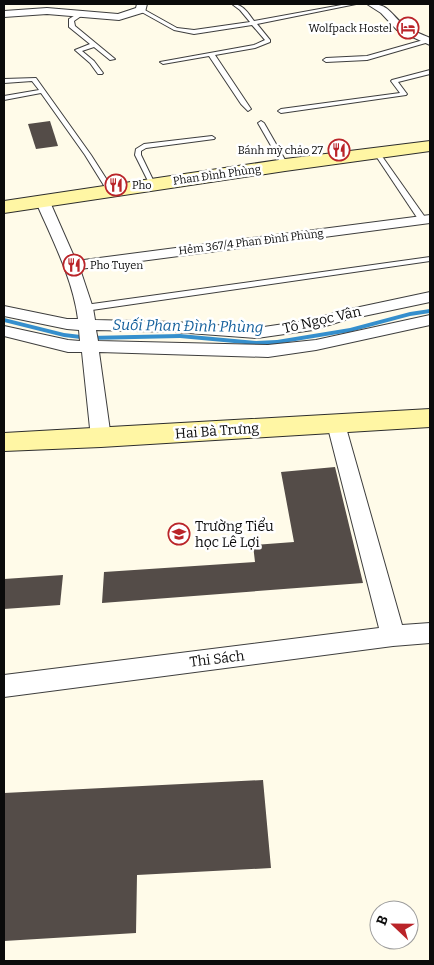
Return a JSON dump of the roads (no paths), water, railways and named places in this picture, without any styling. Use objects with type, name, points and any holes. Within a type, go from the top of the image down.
[{"type":"main road","name":"Phan Đình Phùng","points":[[4,207],[284,165],[430,146]]},
{"type":"main road","name":"Hai Bà Trưng","points":[[4,442],[430,418]]},
{"type":"street","points":[[372,4],[385,11],[401,28],[429,41]]},
{"type":"street","points":[[4,14],[46,11],[119,18],[141,7]]},
{"type":"street","points":[[43,202],[71,266],[87,320],[101,438]]},
{"type":"street","name":"Hẻm 367/4 Phan Đình Phùng","points":[[71,266],[428,223]]},
{"type":"street","name":"Tô Ngọc Vân","points":[[4,311],[60,323],[87,320],[257,333],[313,325],[341,316],[430,297]]},
{"type":"street","name":"Tô Ngọc Vân","points":[[4,331],[68,346],[170,347],[268,351],[316,345],[430,320]]},
{"type":"street","points":[[336,424],[393,636]]},
{"type":"street","name":"Thi Sách","points":[[4,686],[393,636],[430,633]]},
{"type":"lane","points":[[163,62],[255,46],[268,41],[242,9],[234,4]]},
{"type":"lane","points":[[141,7],[184,31],[194,32],[283,18],[354,4]]},
{"type":"lane","points":[[82,13],[71,20],[71,24],[112,59]]},
{"type":"lane","points":[[326,60],[367,58],[429,41]]},
{"type":"lane","points":[[94,45],[78,50],[92,62],[100,73]]},
{"type":"lane","points":[[211,54],[219,63],[239,98],[248,109]]},
{"type":"lane","points":[[281,111],[404,94],[394,81],[430,72]]},
{"type":"lane","points":[[4,81],[34,79],[88,155],[110,191]]},
{"type":"lane","points":[[4,98],[43,91]]},
{"type":"lane","points":[[261,123],[284,165]]},
{"type":"lane","points":[[152,184],[138,155],[138,150],[144,146],[212,138]]},
{"type":"lane","points":[[377,153],[428,223]]},
{"type":"lane","points":[[87,320],[430,259]]},
{"type":"waterway","name":"Suối Phan Đình Phùng","points":[[4,320],[64,335],[89,338],[180,336],[256,343],[277,342],[350,330],[410,314],[430,311]]},
{"type":"place","name":"Wolfpack Hostel","points":[[408,28]]},
{"type":"place","name":"Bánh mỳ chảo 27","points":[[339,150]]},
{"type":"place","name":"Pho","points":[[116,185]]},
{"type":"place","name":"Pho Tuyen","points":[[74,265]]},
{"type":"place","name":"Trường Tiểu học Lê Lợi","points":[[179,534]]}]
